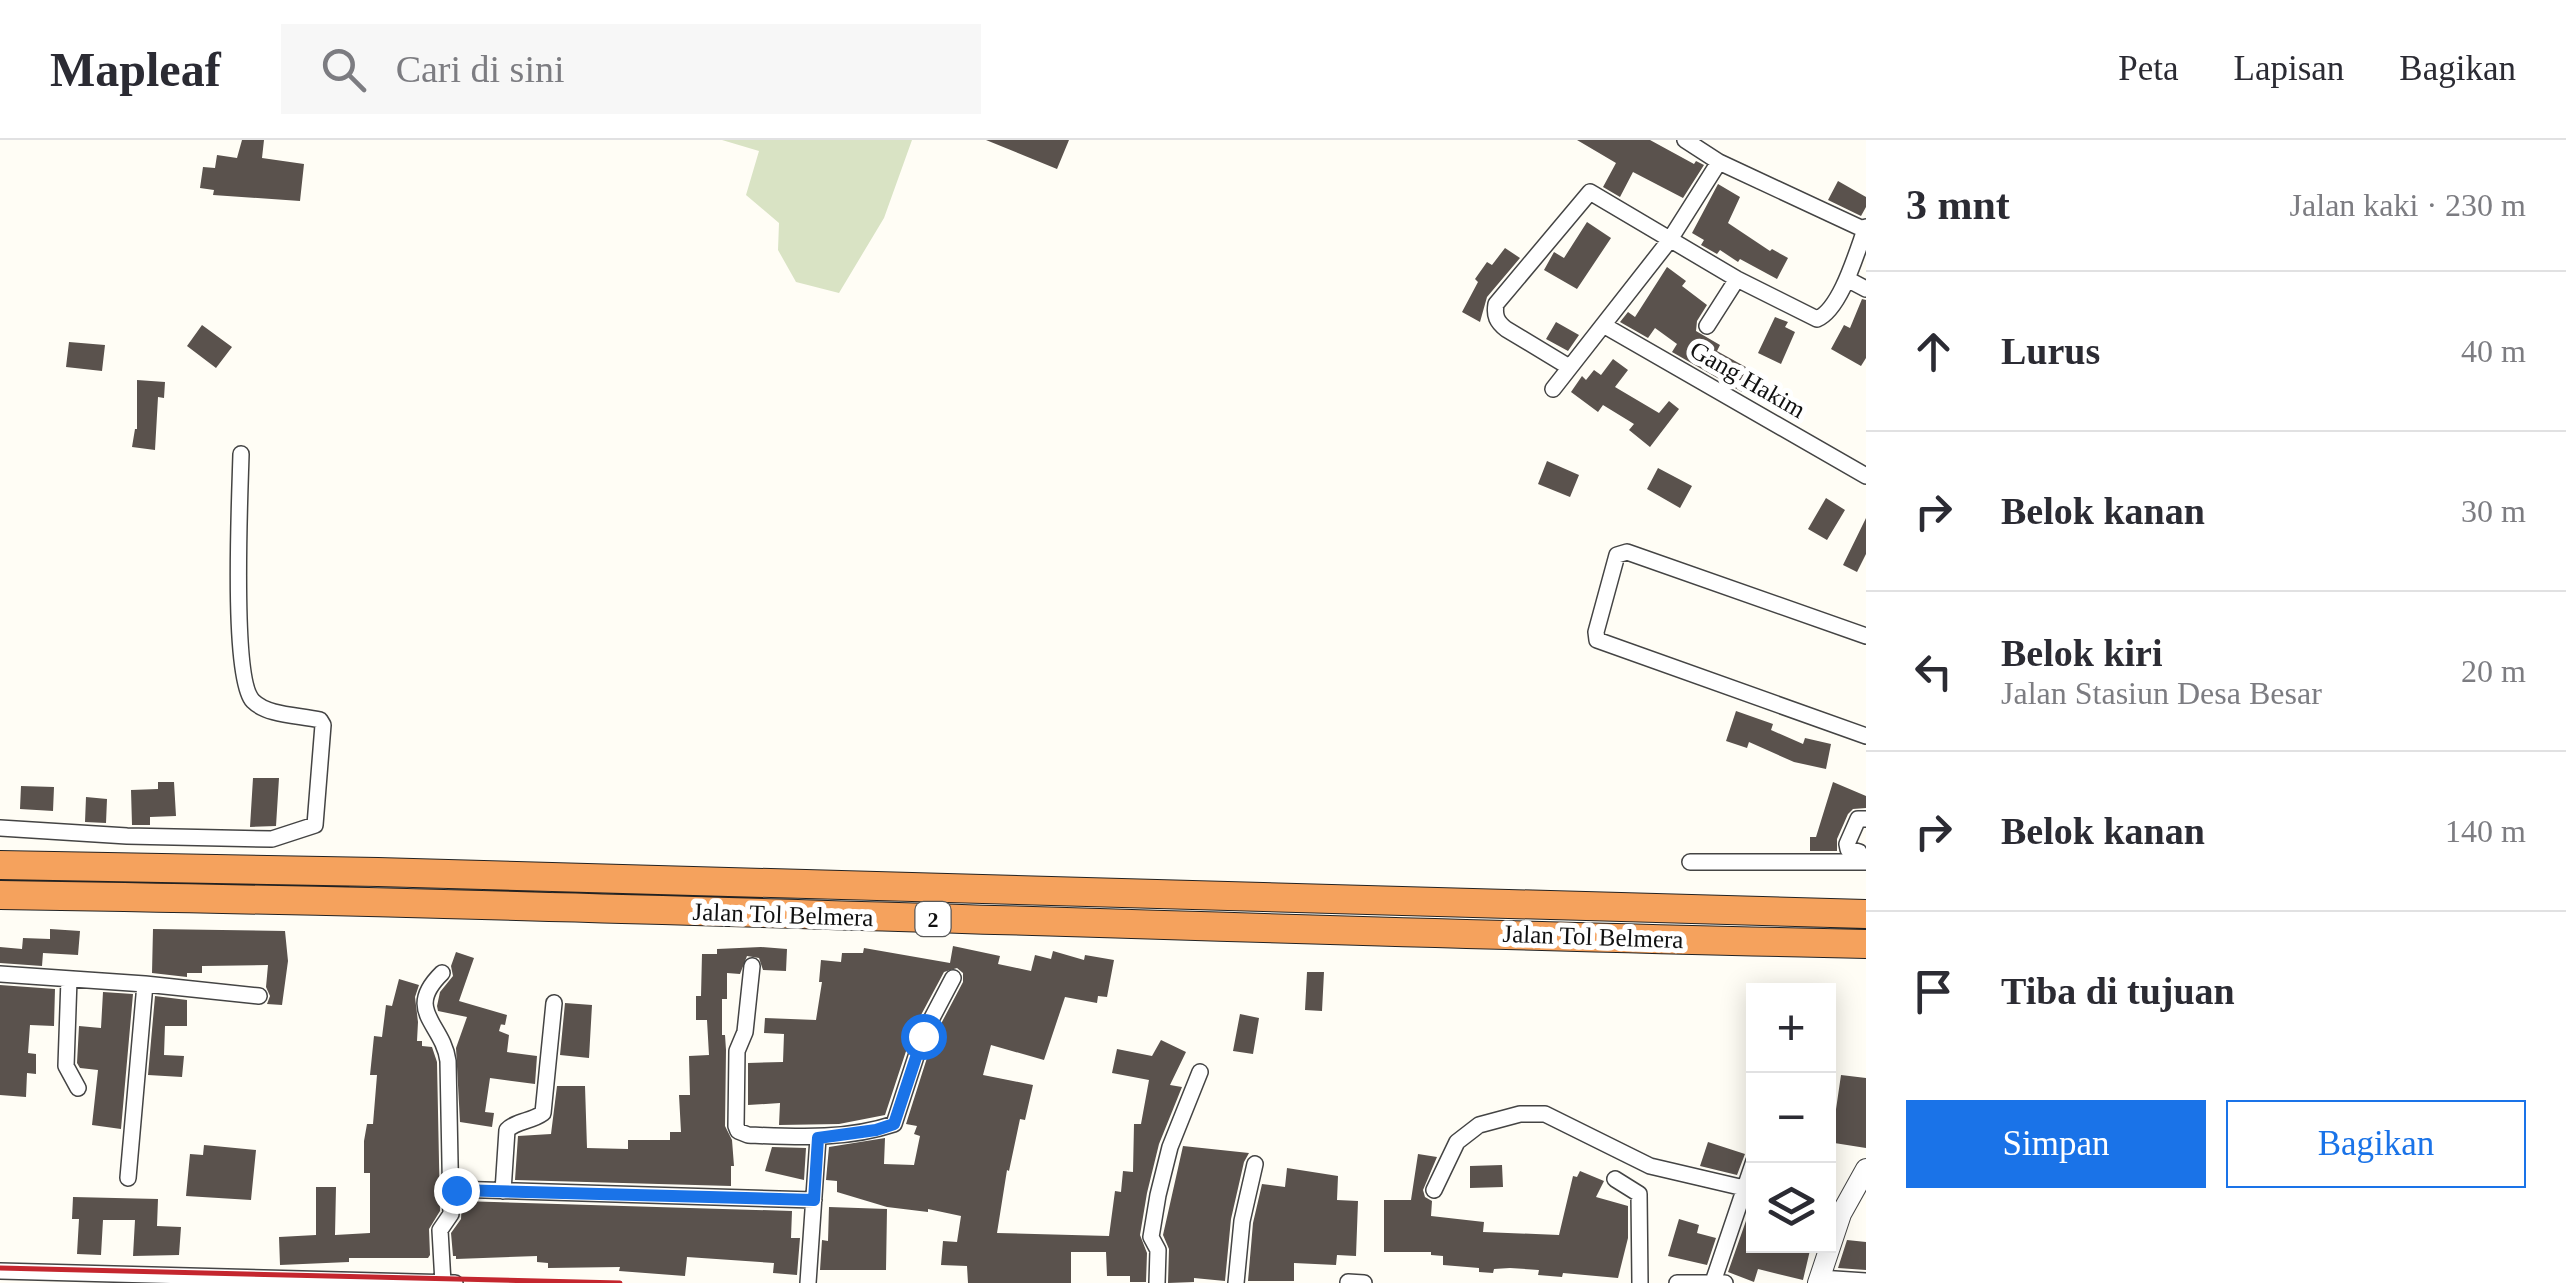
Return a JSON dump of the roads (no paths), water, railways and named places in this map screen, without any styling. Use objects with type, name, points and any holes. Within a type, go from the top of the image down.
[{"type":"highway","name":"Jalan Tol Belmera","points":[[0,866],[378,872],[1866,914]]},
{"type":"highway","name":"Jalan Tol Belmera","points":[[0,895],[389,901],[1866,944]]},
{"type":"street","points":[[1569,368],[1498,323],[1494,314],[1496,304],[1590,192],[1669,241],[1817,320],[1824,317],[1846,279],[1865,228],[1719,162],[1684,140]]},
{"type":"street","points":[[1553,390],[1669,241],[1719,162]]},
{"type":"street","points":[[1707,326],[1737,279]]},
{"type":"street","points":[[1846,279],[1866,289]]},
{"type":"street","name":"Gang Hakim","points":[[1604,326],[1866,476]]},
{"type":"street","points":[[0,828],[272,840],[315,825],[323,725],[320,720],[266,710],[250,700],[244,680],[240,631],[240,454]]},
{"type":"street","points":[[1866,636],[1627,552],[1617,555],[1596,632],[1597,640],[1866,736]]},
{"type":"street","points":[[1690,862],[1862,862],[1859,852],[1848,850],[1846,844],[1858,819],[1866,819]]},
{"type":"street","points":[[752,966],[745,1032],[737,1051],[736,1126],[738,1132],[748,1135],[818,1138],[894,1124],[923,1036],[953,978]]},
{"type":"street","points":[[442,973],[429,985],[424,1001],[426,1016],[446,1048],[451,1214],[440,1224],[444,1283]]},
{"type":"street","points":[[0,974],[260,996]]},
{"type":"street","points":[[69,979],[66,1066],[78,1088]]},
{"type":"street","points":[[128,1178],[145,984]]},
{"type":"street","points":[[503,1191],[507,1130],[514,1123],[532,1121],[542,1113],[554,1003]]},
{"type":"street","points":[[1157,1283],[1158,1250],[1151,1237],[1158,1195],[1170,1147],[1200,1072]]},
{"type":"street","points":[[1434,1190],[1457,1142],[1479,1126],[1520,1114],[1545,1114],[1650,1166],[1744,1188]]},
{"type":"street","points":[[808,1283],[818,1138]]},
{"type":"street","points":[[1713,1282],[1753,1163]]},
{"type":"street","points":[[1236,1283],[1242,1221],[1255,1164]]},
{"type":"street","points":[[1866,1169],[1841,1214],[1819,1281],[1866,1281]]},
{"type":"street","points":[[1615,1179],[1639,1194],[1640,1283]]},
{"type":"street","points":[[451,1190],[814,1200]]},
{"type":"street","points":[[0,1272],[455,1283]]},
{"type":"street","points":[[1348,1282],[1364,1283]]},
{"type":"street","points":[[1677,1283],[1725,1283]]},
{"type":"railway","points":[[0,1268],[620,1283]]}]
